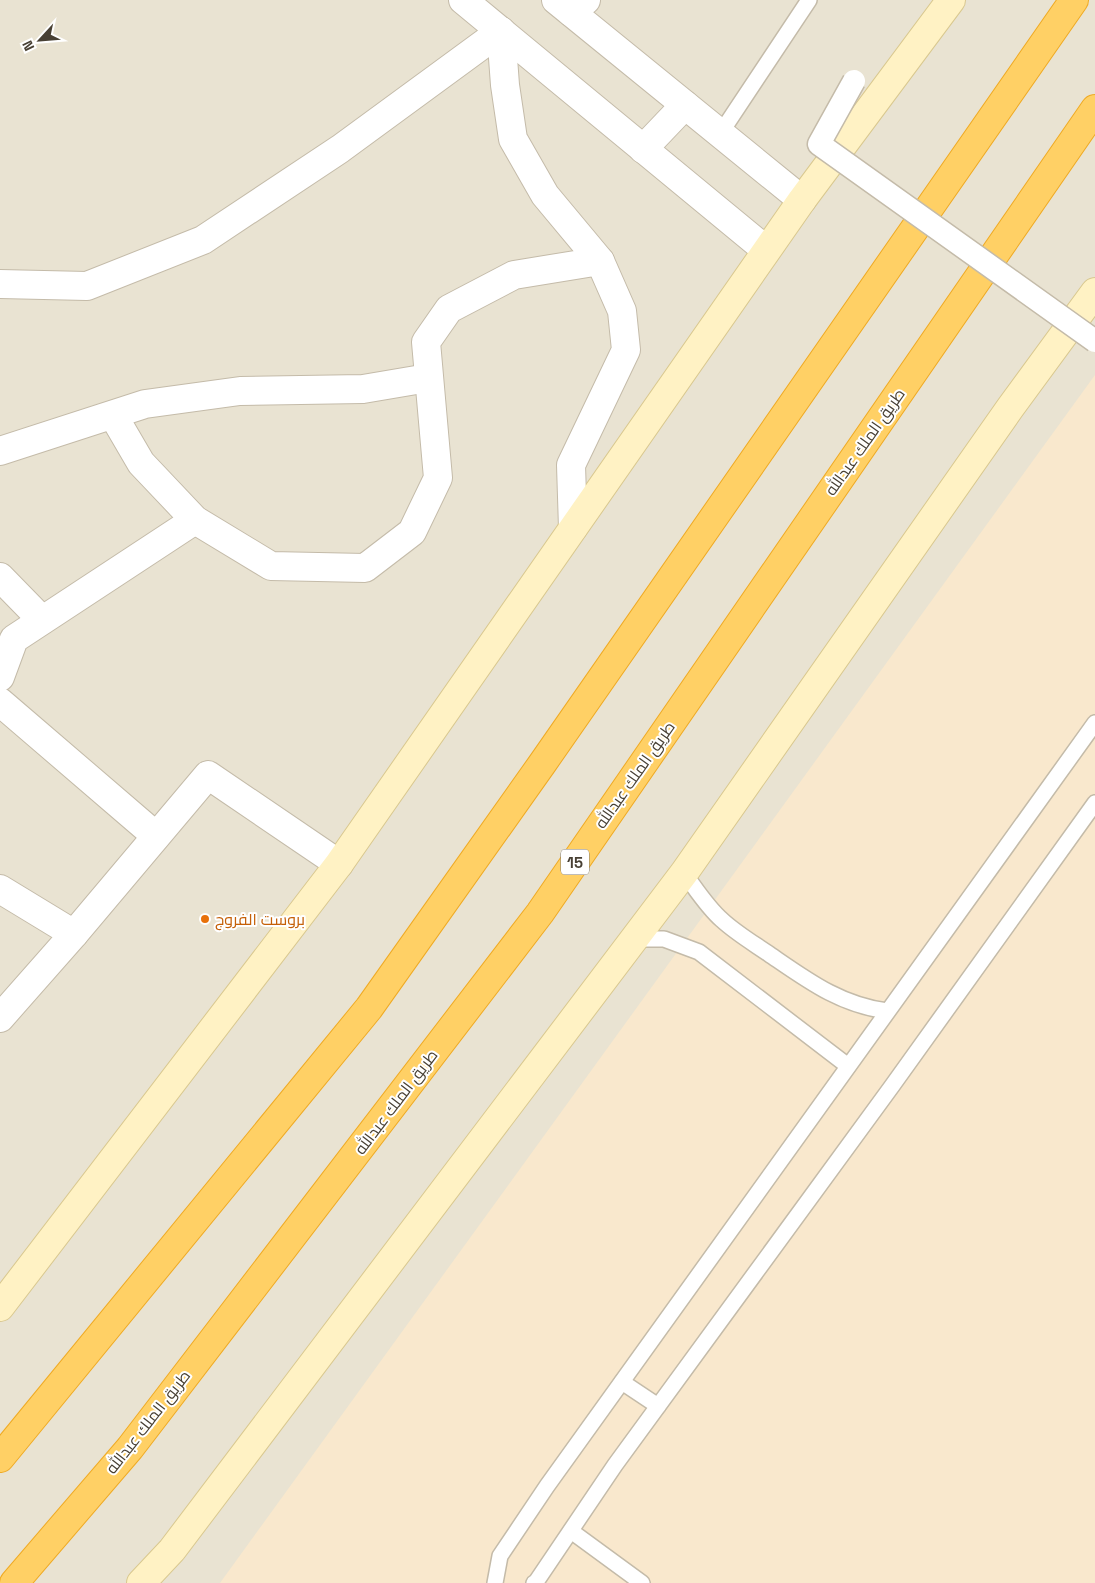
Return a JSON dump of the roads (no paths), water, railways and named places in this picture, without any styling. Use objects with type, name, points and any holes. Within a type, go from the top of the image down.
[{"type":"highway","points":[[0,1458],[369,1008],[542,764],[1074,0]]},
{"type":"highway","name":"طريق الملك عبدالله","points":[[14,1583],[130,1448],[540,912],[1095,110]]},
{"type":"main road","points":[[0,1307],[339,864],[766,250],[951,0]]},
{"type":"main road","points":[[147,1583],[684,872],[1010,408],[1095,292]]},
{"type":"main road","points":[[141,1583],[172,1550]]},
{"type":"street","points":[[463,0],[766,250]]},
{"type":"street","points":[[571,4],[685,105],[802,200]]},
{"type":"street","points":[[501,31],[505,85],[513,138],[545,194],[600,261],[622,311],[626,350],[571,465],[573,528]]},
{"type":"street","points":[[0,284],[87,286],[203,240],[340,150],[501,31]]},
{"type":"street","points":[[854,81],[819,144],[1095,341]]},
{"type":"street","points":[[643,149],[685,105]]},
{"type":"street","points":[[113,415],[141,463],[195,520],[271,566],[365,568],[412,532],[438,478],[426,342],[448,309],[514,275],[600,261]]},
{"type":"street","points":[[0,451],[145,404],[240,391],[363,389],[428,378]]},
{"type":"street","points":[[0,677],[14,639],[195,520]]},
{"type":"street","points":[[0,577],[42,620]]},
{"type":"street","points":[[0,702],[156,836]]},
{"type":"street","points":[[0,1018],[74,934],[208,775],[339,864]]},
{"type":"street","points":[[1,890],[74,934]]},
{"type":"lane","points":[[720,134],[809,0]]},
{"type":"lane","points":[[495,1583],[500,1556],[547,1486],[1095,723]]},
{"type":"lane","points":[[534,1583],[615,1465],[886,1094],[1095,803]]},
{"type":"lane","points":[[684,872],[722,920],[805,979],[841,999],[867,1008],[887,1011]]},
{"type":"lane","points":[[633,939],[664,939],[699,952],[848,1066]]},
{"type":"lane","points":[[622,1382],[658,1406]]},
{"type":"lane","points":[[571,1531],[642,1583]]},
{"type":"place","name":"بروست الفروج","points":[[205,919]]}]
